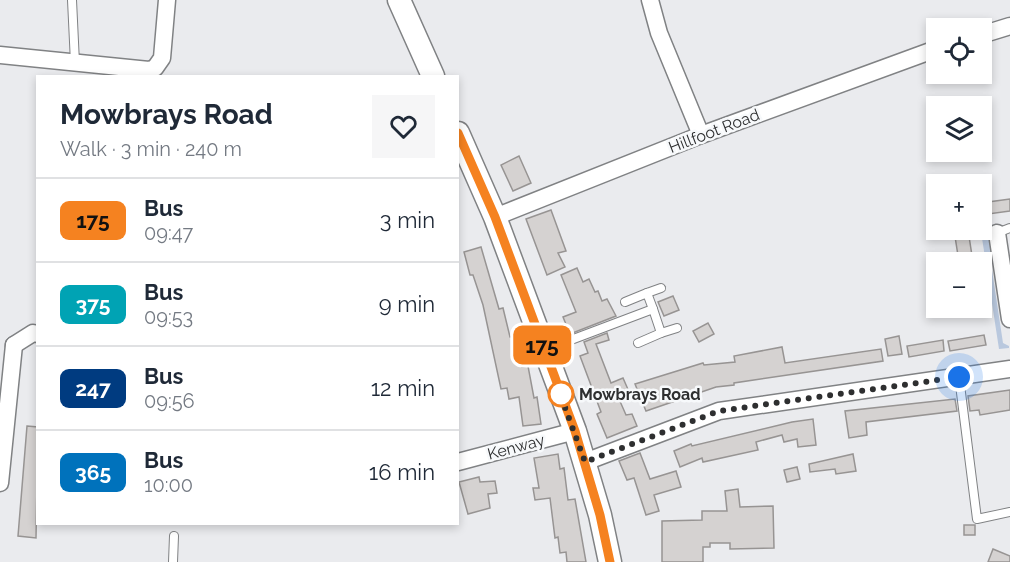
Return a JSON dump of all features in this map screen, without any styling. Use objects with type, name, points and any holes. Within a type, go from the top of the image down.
[{"type":"main road","points":[[399,0],[433,75]]},
{"type":"main road","points":[[459,135],[495,217],[575,431],[600,515],[610,562]]},
{"type":"street","points":[[0,55],[149,70],[155,68],[162,58],[167,0]]},
{"type":"street","points":[[650,0],[658,33],[701,135]]},
{"type":"street","points":[[992,32],[1010,26]]},
{"type":"street","name":"Hillfoot Road","points":[[495,217],[701,135],[926,53]]},
{"type":"street","points":[[1003,231],[1010,319]]},
{"type":"street","points":[[0,483],[7,343],[36,334]]},
{"type":"street","points":[[585,462],[719,411],[1010,369]]},
{"type":"street","name":"Kenway","points":[[459,462],[575,431]]},
{"type":"lane","points":[[72,0],[75,63]]},
{"type":"lane","points":[[625,302],[661,288]]},
{"type":"lane","points":[[647,293],[661,333]]},
{"type":"lane","points":[[544,351],[653,309]]},
{"type":"lane","points":[[638,343],[677,328]]},
{"type":"lane","points":[[959,377],[977,519],[1010,512]]},
{"type":"lane","points":[[173,562],[174,536]]},
{"type":"shaded area","points":[[982,240],[992,241],[994,247],[992,252],[984,252]]},
{"type":"shaded area","points":[[992,270],[1003,343],[1009,346],[1009,348],[999,349],[992,303]]},
{"type":"building","points":[[519,156],[531,183],[513,191],[501,165]]},
{"type":"building","points":[[1010,199],[1010,211],[992,213],[992,201]]},
{"type":"building","points":[[551,210],[566,251],[558,253],[565,267],[547,275],[526,219]]},
{"type":"building","points":[[956,240],[970,240],[971,252],[957,252]]},
{"type":"building","points":[[481,247],[499,309],[503,308],[510,337],[516,336],[522,367],[528,366],[534,398],[537,397],[541,424],[523,426],[519,397],[509,399],[507,388],[501,389],[483,305],[473,275],[470,275],[464,252]]},
{"type":"building","points":[[577,268],[583,282],[589,279],[595,292],[598,291],[602,301],[607,299],[616,316],[570,334],[563,317],[576,312],[561,275]]},
{"type":"building","points":[[673,296],[679,310],[664,316],[658,302]]},
{"type":"building","points":[[708,323],[714,334],[699,342],[693,331]]},
{"type":"building","points":[[607,333],[609,340],[596,344],[611,383],[623,378],[630,394],[619,399],[626,415],[632,414],[637,426],[607,438],[597,414],[601,412],[580,356],[588,353],[584,342]]},
{"type":"building","points":[[984,335],[986,345],[950,351],[948,341]]},
{"type":"building","points":[[899,336],[902,354],[888,356],[885,339]]},
{"type":"building","points":[[943,340],[944,351],[909,357],[907,346]]},
{"type":"building","points":[[782,347],[785,363],[881,349],[883,361],[734,383],[734,385],[716,387],[646,411],[635,384],[703,363],[704,365],[735,362],[734,356]]},
{"type":"building","points":[[1010,390],[1010,410],[980,415],[979,410],[970,411],[968,396]]},
{"type":"building","points":[[955,399],[957,411],[866,422],[867,435],[849,438],[845,411]]},
{"type":"building","points":[[813,419],[816,445],[798,447],[797,439],[784,442],[782,435],[756,442],[758,450],[703,462],[702,458],[680,467],[674,451],[691,444],[692,446]]},
{"type":"building","points":[[27,426],[36,427],[36,538],[18,536]]},
{"type":"building","points":[[640,453],[650,479],[676,471],[681,487],[654,495],[659,511],[646,515],[634,478],[627,480],[619,461]]},
{"type":"building","points":[[558,454],[560,469],[564,468],[568,500],[575,499],[586,562],[567,562],[566,552],[560,553],[558,537],[555,538],[550,498],[535,500],[533,488],[539,488],[534,458]]},
{"type":"building","points":[[853,454],[856,471],[836,474],[835,469],[810,472],[809,464]]},
{"type":"building","points":[[797,467],[800,479],[787,482],[784,470]]},
{"type":"building","points":[[479,477],[480,482],[495,481],[497,493],[488,494],[490,508],[468,514],[459,482]]},
{"type":"building","points":[[738,489],[740,507],[773,506],[774,548],[730,549],[730,543],[710,543],[710,547],[703,547],[703,562],[662,562],[662,521],[702,520],[702,511],[727,511],[725,491]]},
{"type":"building","points":[[964,525],[975,525],[975,535],[964,535]]},
{"type":"building","points":[[993,549],[1010,556],[1010,562],[988,562]]},
{"type":"bus line","name":"175","points":[[459,135],[495,217],[575,431],[600,515],[610,562]]},
{"type":"place","name":"Mowbrays Road","points":[[561,394]]},
{"type":"route","points":[[561,394],[559,391],[585,462],[719,411],[959,377]]}]
